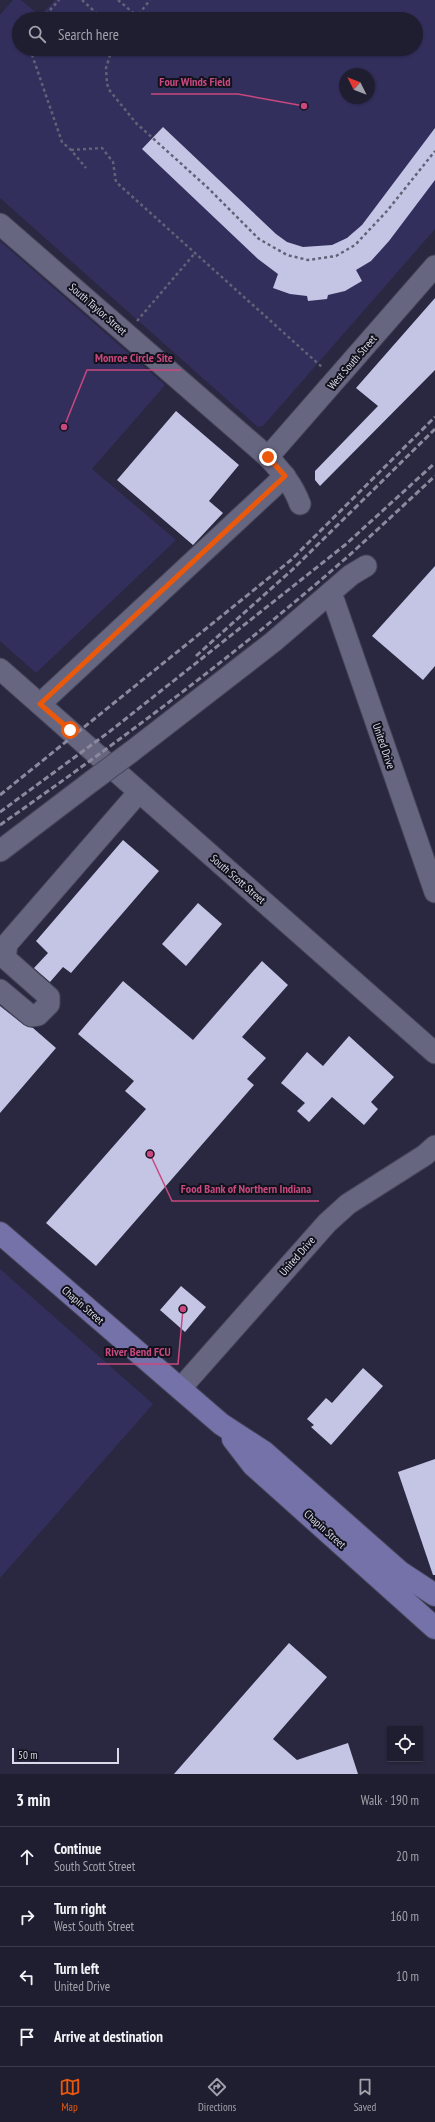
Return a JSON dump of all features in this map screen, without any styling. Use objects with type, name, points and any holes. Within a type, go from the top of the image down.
[{"type":"main road","name":"Chapin Street","points":[[0,1233],[221,1424],[435,1628]]},
{"type":"main road","name":"Chapin Street","points":[[258,1458],[400,1572],[435,1595]]},
{"type":"street","name":"South Taylor Street","points":[[0,224],[268,457]]},
{"type":"street","name":"West South Street","points":[[268,457],[435,266]]},
{"type":"street","points":[[268,457],[285,476],[295,492],[300,504]]},
{"type":"street","points":[[40,704],[285,476]]},
{"type":"street","points":[[0,851],[132,752],[273,642],[358,571]]},
{"type":"street","name":"United Drive","points":[[334,601],[435,892]]},
{"type":"street","name":"South Scott Street","points":[[0,669],[435,1053]]},
{"type":"street","points":[[0,990],[31,1016],[38,1015],[49,1004],[49,997],[5,958],[7,944],[139,792]]},
{"type":"street","name":"United Drive","points":[[180,1389],[327,1223],[348,1204],[425,1155],[435,1146]]},
{"type":"path","points":[[48,12],[58,0]]},
{"type":"path","points":[[82,0],[95,12]]},
{"type":"path","points":[[118,0],[132,12]]},
{"type":"path","points":[[140,12],[150,0]]},
{"type":"path","points":[[32,56],[62,142],[86,168]]},
{"type":"path","points":[[110,56],[106,68],[107,84],[110,91],[136,123],[208,188],[259,239],[287,255],[308,260],[336,256],[355,245],[387,211],[435,152]]},
{"type":"path","points":[[71,150],[102,148],[113,162],[116,182],[323,368]]},
{"type":"path","points":[[136,323],[196,253]]},
{"type":"shaded area","points":[[13,0],[21,0],[35,12],[12,12],[12,56],[423,56],[423,12],[44,12],[55,0],[435,0],[435,229],[263,426],[258,427],[0,198],[0,15]]},
{"type":"shaded area","points":[[0,241],[165,385],[92,469],[176,540],[36,673],[0,641]]},
{"type":"shaded area","points":[[0,1269],[153,1404],[0,1578]]},
{"type":"building","points":[[163,127],[276,234],[287,242],[303,247],[332,245],[347,238],[362,225],[435,128],[435,180],[389,241],[371,261],[356,270],[362,281],[345,291],[328,295],[327,299],[308,301],[307,296],[290,294],[273,288],[278,274],[258,259],[142,149]]},
{"type":"building","points":[[435,298],[435,370],[320,486],[315,480],[315,471],[378,406],[356,388]]},
{"type":"building","points":[[176,411],[239,465],[209,501],[223,513],[193,545],[117,480]]},
{"type":"building","points":[[435,566],[435,666],[423,680],[372,636]]},
{"type":"building","points":[[123,840],[159,871],[71,973],[63,967],[50,982],[34,968],[48,953],[36,941]]},
{"type":"building","points":[[198,903],[222,924],[186,966],[162,944]]},
{"type":"building","points":[[262,961],[288,985],[242,1037],[266,1058],[247,1079],[254,1085],[96,1266],[46,1223],[146,1109],[125,1091],[134,1081],[78,1034],[123,981],[193,1040]]},
{"type":"building","points":[[0,1006],[24,1025],[33,1028],[56,1048],[0,1113]]},
{"type":"building","points":[[349,1036],[394,1077],[371,1102],[378,1109],[364,1125],[332,1097],[309,1122],[297,1111],[305,1103],[281,1083],[307,1052],[323,1066]]},
{"type":"building","points":[[181,1286],[206,1307],[185,1332],[160,1310]]},
{"type":"building","points":[[363,1368],[383,1386],[331,1445],[311,1427],[314,1425],[307,1419],[326,1398],[332,1403]]},
{"type":"building","points":[[435,1459],[435,1575],[433,1575],[398,1472]]},
{"type":"building","points":[[289,1643],[327,1677],[273,1739],[297,1760],[348,1743],[358,1774],[174,1774]]},
{"type":"railway","points":[[0,795],[291,560],[435,417]]},
{"type":"railway","points":[[196,656],[292,570],[435,429]]},
{"type":"railway","points":[[0,812],[109,732],[345,545],[435,463]]},
{"type":"railway","points":[[0,825],[78,770],[192,685],[320,581],[435,476]]},
{"type":"place","name":"Four Winds Field","points":[[304,106]]},
{"type":"place","name":"Monroe Circle Site","points":[[64,427]]},
{"type":"place","name":"Food Bank of Northern Indiana","points":[[150,1154]]},
{"type":"place","name":"River Bend FCU","points":[[183,1309]]},
{"type":"route","points":[[70,730],[40,704],[285,476],[268,457]]}]
